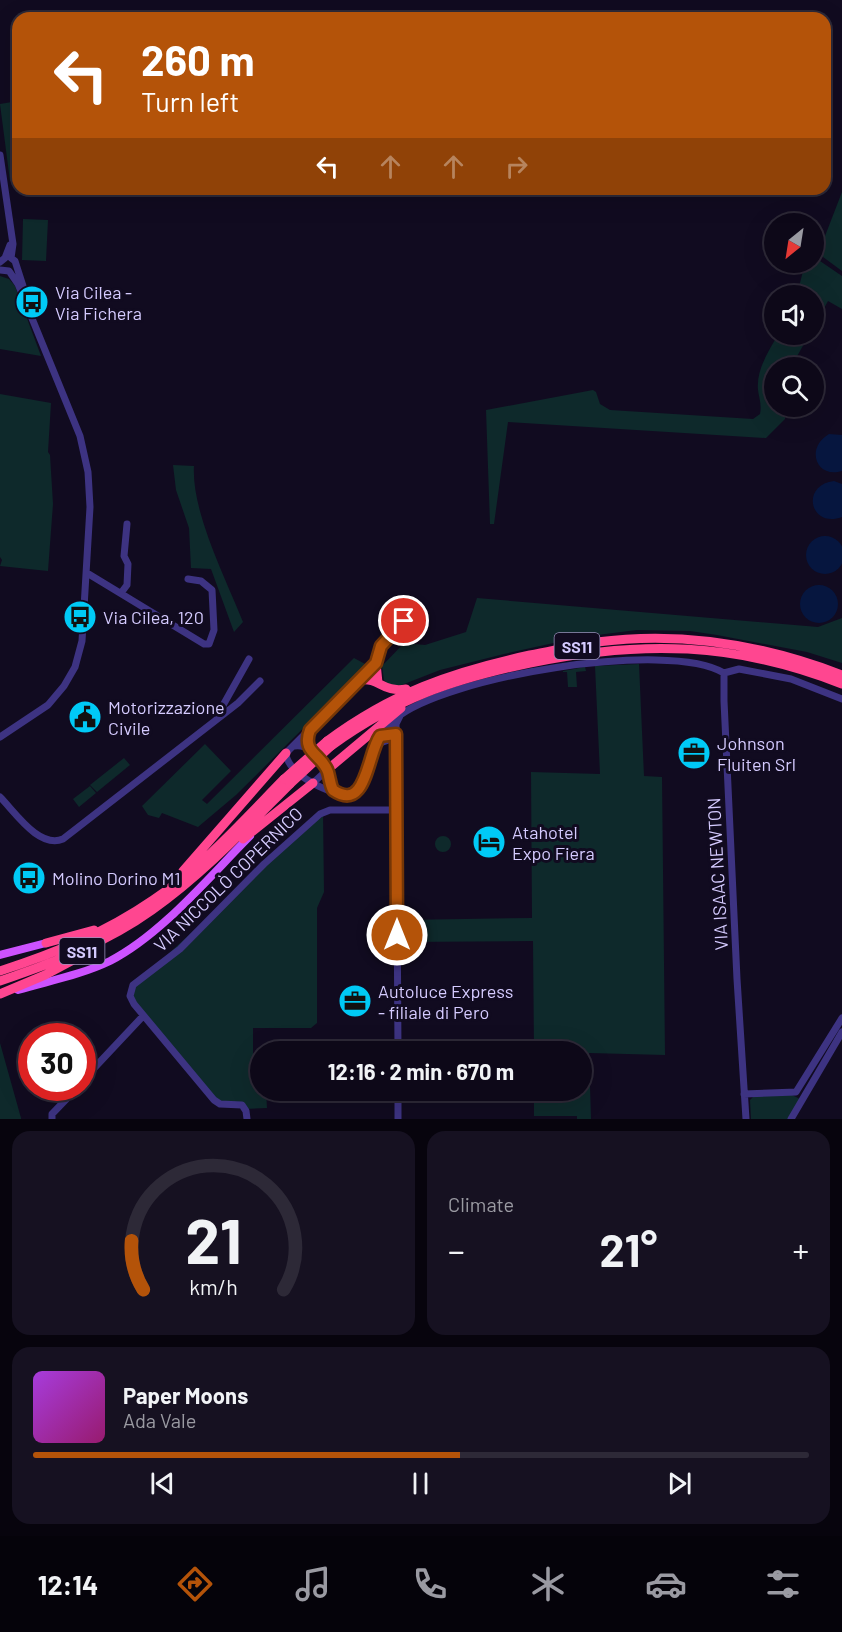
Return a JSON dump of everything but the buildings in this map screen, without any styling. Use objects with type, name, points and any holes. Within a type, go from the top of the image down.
[{"type":"highway","name":"SS11","points":[[0,971],[67,948],[147,904],[198,864],[358,718],[420,686],[492,663],[584,644],[630,639],[723,643],[804,661],[842,675]]},
{"type":"highway","name":"SS11","points":[[329,743],[387,710],[441,686],[494,671],[576,654],[615,649],[716,651],[757,658],[842,684]]},
{"type":"highway","points":[[376,663],[378,683]]},
{"type":"highway","points":[[360,680],[370,679],[389,690],[396,691],[420,686]]},
{"type":"highway","points":[[327,770],[401,707],[441,686]]},
{"type":"highway","points":[[147,904],[183,871],[286,753]]},
{"type":"highway","name":"SS11","points":[[0,981],[50,964],[91,946],[157,907],[231,844],[287,782]]},
{"type":"highway","points":[[171,896],[194,882],[313,783]]},
{"type":"highway","points":[[0,994],[45,975],[129,930],[157,907]]},
{"type":"highway","points":[[46,942],[86,932],[134,912]]},
{"type":"main road","points":[[0,994],[91,968],[125,952],[157,927],[263,823]]},
{"type":"main road","points":[[0,955],[46,942]]},
{"type":"street","points":[[0,155],[13,251],[1,265],[7,269],[18,284],[73,418],[85,452],[90,494],[82,641],[71,675],[48,705],[0,737]]},
{"type":"street","points":[[5,260],[15,261],[7,269]]},
{"type":"street","points":[[122,593],[127,585],[128,564],[124,555],[127,524]]},
{"type":"street","points":[[87,573],[204,644],[209,644],[214,630],[212,590],[201,580],[188,579]]},
{"type":"street","points":[[404,621],[381,646],[376,663],[286,753],[290,765],[303,777],[346,795],[357,791],[363,783],[373,749],[401,714],[417,705],[460,690],[541,670],[590,662],[658,659],[703,663],[724,673],[739,669],[792,679],[842,699]]},
{"type":"street","points":[[216,718],[249,659]]},
{"type":"street","name":"VIA ISAAC NEWTON","points":[[724,673],[732,875],[746,1119]]},
{"type":"street","points":[[0,796],[40,838],[50,842],[58,841],[72,833],[244,697],[260,681]]},
{"type":"street","points":[[233,689],[244,697]]},
{"type":"street","points":[[398,1041],[396,735],[397,722],[401,714]]},
{"type":"street","points":[[309,749],[307,740],[310,730]]},
{"type":"street","points":[[380,739],[396,735]]},
{"type":"street","points":[[380,739],[391,746],[397,754]]},
{"type":"street","points":[[294,746],[302,745],[309,749],[327,770],[333,790]]},
{"type":"street","points":[[313,783],[327,770]]},
{"type":"street","name":"VIA NICCOLÒ COPERNICO","points":[[247,1119],[242,1105],[215,1102],[143,1016],[131,999],[134,982],[180,949],[264,864],[316,816],[330,810],[397,810]]},
{"type":"street","points":[[96,1066],[143,1016]]},
{"type":"street","points":[[794,1116],[800,1095],[842,1017]]},
{"type":"street","points":[[800,1095],[842,1032]]},
{"type":"street","points":[[744,1094],[800,1095]]},
{"type":"street","points":[[52,1119],[52,1114],[64,1101]]},
{"type":"street","points":[[398,1101],[398,1119]]},
{"type":"green space","points":[[12,102],[12,181],[10,181],[0,104]]},
{"type":"green space","points":[[842,192],[842,271],[824,258],[824,239]]},
{"type":"green space","points":[[23,219],[48,220],[46,261],[22,260]]},
{"type":"green space","points":[[824,264],[842,276],[842,309],[828,301],[824,308],[824,285],[800,285],[802,273],[824,273]]},
{"type":"green space","points":[[0,276],[9,279],[15,286],[41,356],[0,349]]},
{"type":"green space","points":[[772,345],[803,345],[797,357],[766,357]]},
{"type":"green space","points":[[764,361],[764,417],[785,417],[766,438],[508,422],[494,524],[490,524],[486,410],[593,390],[600,404],[610,410],[753,419],[761,411],[758,383]]},
{"type":"green space","points":[[0,394],[51,403],[48,452],[53,504],[48,571],[0,566],[2,560],[0,557]]},
{"type":"green space","points":[[173,465],[194,466],[198,503],[204,524],[243,622],[234,632],[211,569],[191,568],[189,528],[176,490]]},
{"type":"green space","points":[[477,598],[818,627],[842,618],[842,663],[807,652],[717,635],[690,631],[637,630],[581,637],[504,654],[440,670],[399,686],[388,684],[384,680],[382,666],[404,643],[425,645],[466,632]]},
{"type":"green space","points":[[354,658],[367,665],[236,795],[198,827],[162,813],[159,818],[148,815],[142,806],[205,744],[231,771],[202,800],[207,804]]},
{"type":"green space","points":[[639,664],[644,776],[662,777],[665,1055],[592,1053],[592,1041],[534,1041],[533,941],[402,942],[402,920],[532,918],[531,772],[600,774],[595,666]]},
{"type":"green space","points":[[585,667],[586,671],[576,672],[577,687],[568,687],[567,672],[563,671]]},
{"type":"green space","points":[[124,758],[130,765],[97,792],[90,785]]},
{"type":"green space","points":[[90,786],[96,793],[79,807],[73,799]]},
{"type":"green space","points":[[323,812],[324,892],[317,908],[317,1023],[311,1028],[253,1028],[253,1041],[250,1041],[250,1101],[267,1101],[267,1108],[245,1109],[220,1104],[134,1004],[131,988]]},
{"type":"green space","points":[[443,836],[451,844],[443,852],[435,844]]},
{"type":"green space","points":[[0,1043],[21,1118],[21,1119],[0,1119]]},
{"type":"green space","points":[[792,1095],[800,1099],[788,1119],[751,1119],[750,1100],[754,1096]]},
{"type":"green space","points":[[534,1101],[590,1101],[591,1119],[577,1119],[577,1116],[534,1116]]},
{"type":"water","points":[[829,434],[842,435],[842,471],[826,471],[817,461],[817,447]]},
{"type":"water","points":[[834,481],[842,484],[842,517],[831,519],[822,517],[816,512],[813,497],[816,490],[823,484]]},
{"type":"water","points":[[818,537],[832,537],[843,548],[843,562],[832,573],[818,573],[807,562],[807,548]]},
{"type":"water","points":[[819,585],[833,590],[838,604],[833,618],[819,623],[805,618],[800,604],[805,590]]},
{"type":"place","name":"Via Cilea - Via Fichera","points":[[32,302]]},
{"type":"place","name":"Via Cilea, 120","points":[[80,617]]},
{"type":"place","name":"Motorizzazione Civile","points":[[85,717]]},
{"type":"place","name":"Johnson Fluiten Srl","points":[[694,753]]},
{"type":"place","name":"Atahotel Expo Fiera","points":[[489,842]]},
{"type":"place","name":"Molino Dorino M1","points":[[29,878]]},
{"type":"place","name":"Autoluce Express - filiale di Pero","points":[[355,1001]]},
{"type":"route","points":[[397,935],[396,734],[380,736],[374,745],[362,786],[355,793],[346,795],[333,790],[327,770],[309,749],[307,740],[310,730],[376,663],[381,646],[404,621]]}]
